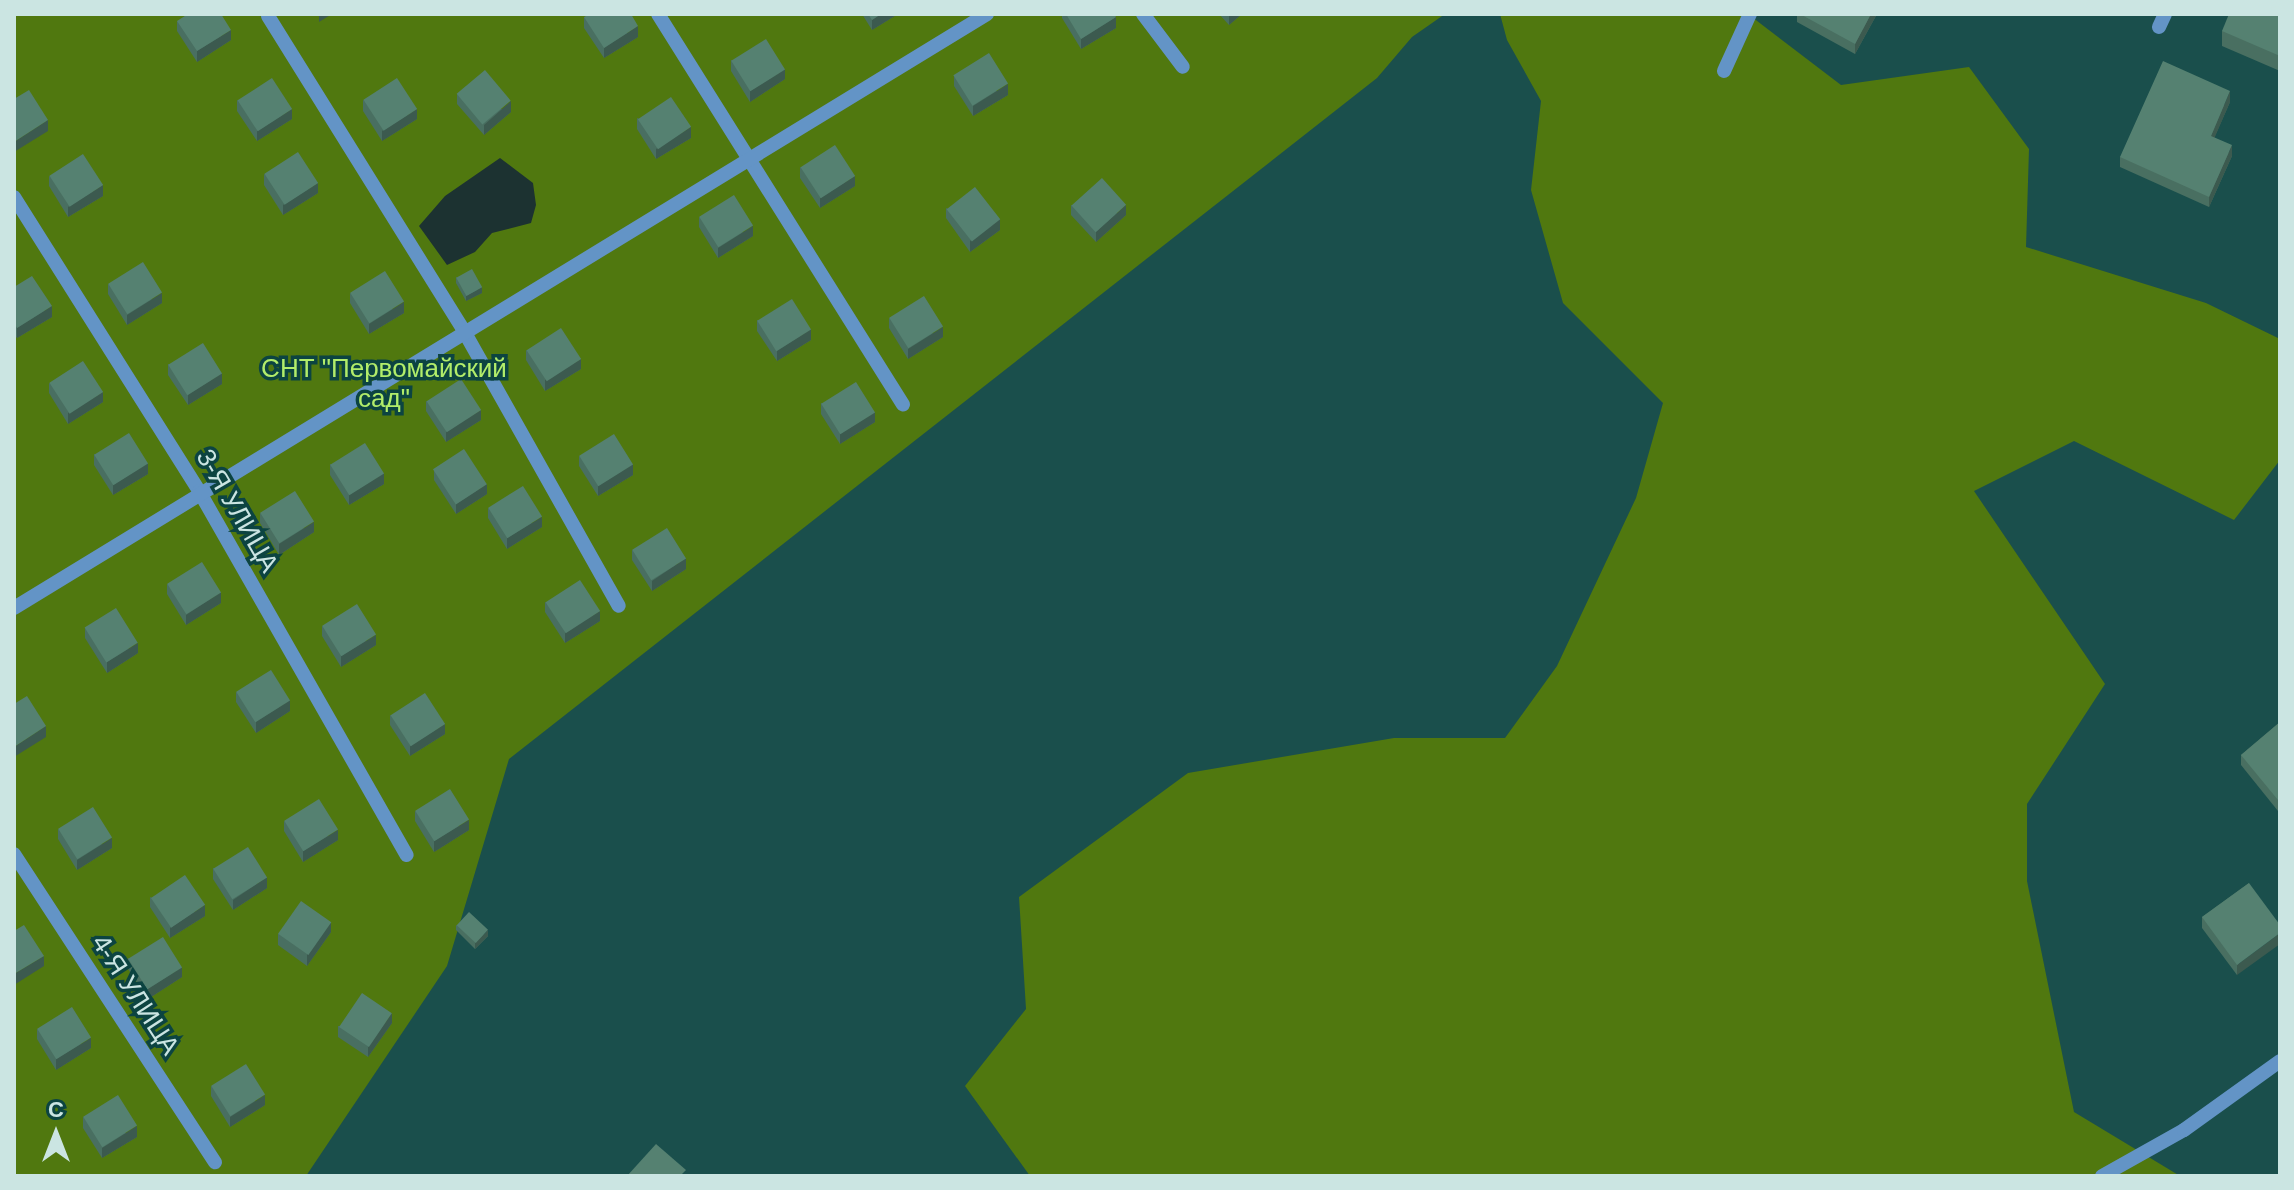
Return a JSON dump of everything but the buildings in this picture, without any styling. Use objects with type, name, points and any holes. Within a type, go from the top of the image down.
[{"type":"street","points":[[658,14],[903,404]]},
{"type":"street","points":[[14,608],[199,491],[465,333],[987,14]]},
{"type":"street","points":[[1143,14],[1183,67]]},
{"type":"street","points":[[1724,71],[1750,14]]},
{"type":"street","points":[[268,16],[465,333],[619,606]]},
{"type":"street","name":"3-Я УЛИЦА","points":[[14,197],[199,491],[407,855]]},
{"type":"street","name":"4-Я УЛИЦА","points":[[14,854],[215,1162]]},
{"type":"street","points":[[2102,1176],[2184,1130],[2280,1061]]},
{"type":"green space","name":"СНТ \"Первомайский сад\"","points":[[14,14],[1445,14],[1412,37],[1377,78],[509,759],[447,966],[306,1176],[14,1176]]},
{"type":"green space","points":[[1500,14],[1748,14],[1841,85],[1969,67],[2029,149],[2026,247],[2206,303],[2280,339],[2280,460],[2234,520],[2074,441],[1974,491],[2105,684],[2027,804],[2027,881],[2074,1112],[2180,1176],[1030,1176],[965,1086],[1026,1009],[1019,897],[1188,773],[1394,738],[1505,738],[1557,666],[1636,498],[1663,403],[1563,303],[1531,190],[1541,101],[1507,40]]},
{"type":"water","points":[[500,158],[533,183],[536,205],[531,223],[492,233],[475,252],[447,265],[419,226],[445,196]]}]
